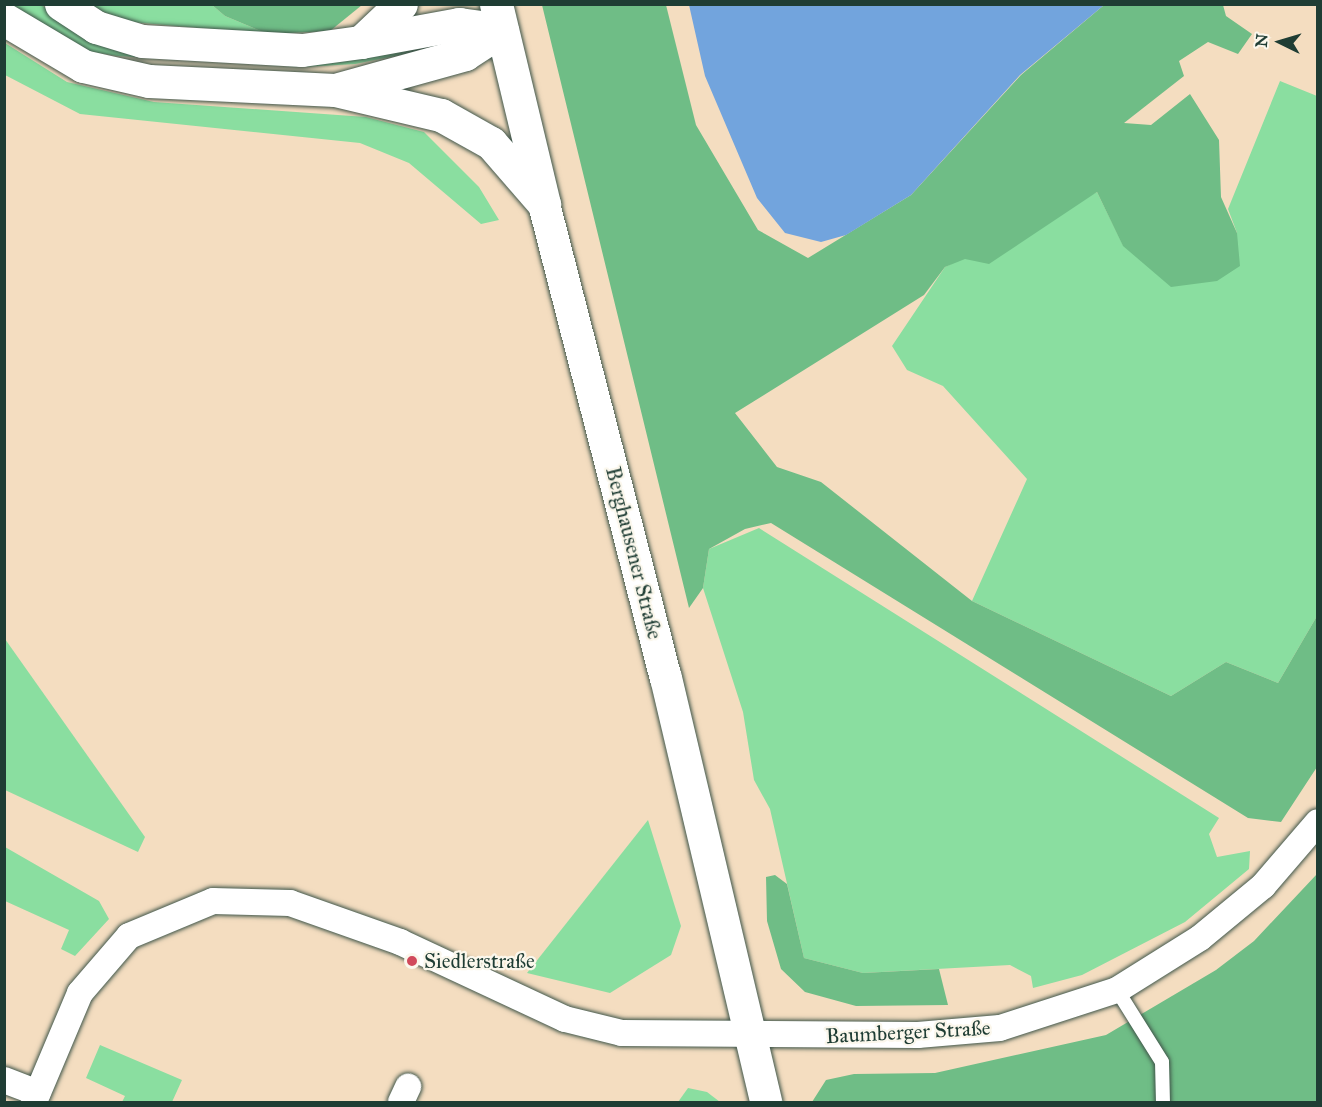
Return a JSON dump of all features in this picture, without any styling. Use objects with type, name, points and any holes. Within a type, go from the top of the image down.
[{"type":"main road","points":[[61,4],[96,27],[142,41],[302,50],[361,42],[499,17]]},
{"type":"main road","points":[[361,42],[401,4]]},
{"type":"main road","points":[[334,90],[465,54],[499,17]]},
{"type":"main road","name":"Berghausener Straße","points":[[499,17],[544,204]]},
{"type":"main road","points":[[4,19],[84,66],[149,81],[334,90],[464,126],[491,143],[544,204]]},
{"type":"street","name":"Berghausener Straße","points":[[544,204],[753,1037],[766,1102]]},
{"type":"street","name":"Baumberger Straße","points":[[36,1098],[80,993],[129,936],[213,901],[290,903],[400,942],[565,1019],[622,1034],[753,1037],[918,1035],[1000,1028],[1117,990],[1200,938],[1263,886],[1317,822]]},
{"type":"street","points":[[4,1080],[36,1098]]},
{"type":"lane","points":[[1117,990],[1162,1062],[1163,1102]]},
{"type":"green space","points":[[5,5],[41,5],[96,35],[423,43],[424,50],[355,64],[302,67],[118,56],[79,50]]},
{"type":"green space","points":[[84,5],[212,5],[225,16],[268,34],[131,22]]},
{"type":"green space","points":[[212,5],[362,5],[330,31],[268,34],[225,16]]},
{"type":"green space","points":[[542,5],[666,5],[696,125],[758,230],[808,258],[911,195],[1021,75],[1104,5],[1223,5],[1226,16],[1252,34],[1238,54],[1208,42],[1179,61],[1184,76],[1124,123],[1151,125],[1190,94],[1219,140],[1221,197],[1237,233],[1240,266],[1217,281],[1171,287],[1123,246],[1097,192],[989,264],[965,259],[945,267],[924,295],[735,413],[777,467],[821,482],[972,601],[1171,696],[1226,662],[1278,683],[1317,616],[1317,767],[1281,822],[1248,818],[771,523],[745,529],[709,549],[703,588],[689,608]]},
{"type":"green space","points":[[5,43],[67,82],[154,102],[366,117],[424,132],[479,187],[499,220],[481,224],[409,163],[360,143],[80,114],[5,75]]},
{"type":"green space","points":[[1280,81],[1317,96],[1317,616],[1278,683],[1226,662],[1171,696],[972,601],[1027,479],[943,386],[907,370],[892,346],[945,267],[1097,192],[1123,245],[1237,233],[1228,209]]},
{"type":"green space","points":[[759,528],[1219,818],[1209,834],[1217,857],[1250,851],[1249,869],[1185,922],[1082,975],[1033,988],[1031,976],[1010,965],[863,973],[804,958],[770,809],[754,780],[743,712],[703,588],[709,549]]},
{"type":"green space","points":[[5,639],[145,837],[138,852],[5,790]]},
{"type":"green space","points":[[648,820],[681,926],[671,955],[610,993],[527,973]]},
{"type":"green space","points":[[5,847],[99,901],[109,919],[75,956],[61,949],[69,930],[5,901]]},
{"type":"green space","points":[[1317,874],[1317,1102],[812,1102],[826,1080],[854,1074],[935,1073],[1106,1035],[1216,970],[1254,941]]},
{"type":"green space","points":[[775,875],[787,884],[804,958],[863,973],[939,969],[948,1005],[856,1006],[805,992],[781,969],[767,921],[766,877]]},
{"type":"green space","points":[[100,1045],[182,1080],[172,1102],[122,1102],[125,1096],[86,1078]]},
{"type":"green space","points":[[688,1088],[707,1092],[720,1102],[678,1102]]},
{"type":"water","points":[[689,4],[1104,5],[1020,75],[911,195],[846,235],[821,242],[785,233],[757,198],[705,76]]},
{"type":"place","name":"Siedlerstraße","points":[[412,961]]}]
